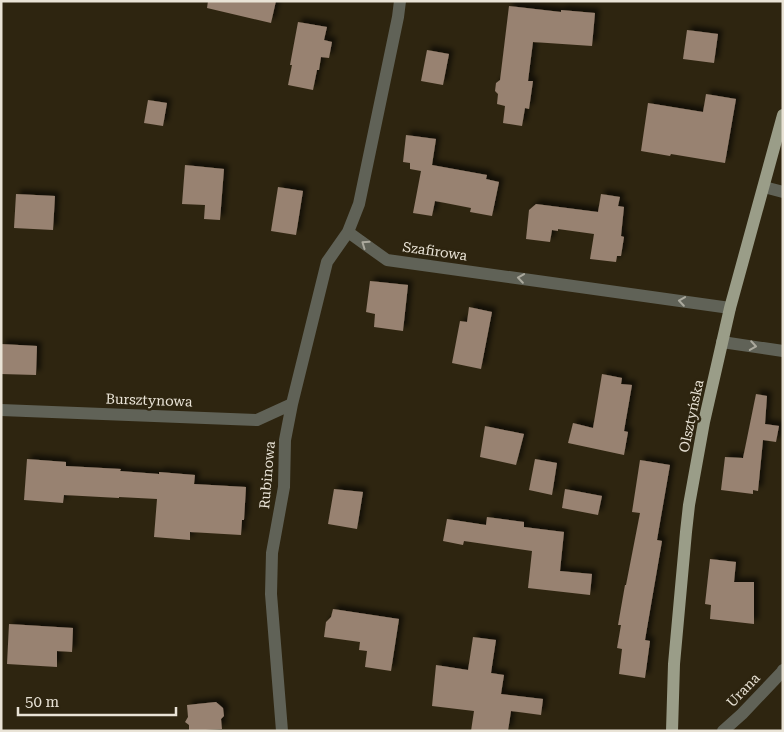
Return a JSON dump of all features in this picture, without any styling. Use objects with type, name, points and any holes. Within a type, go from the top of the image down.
[{"type":"main road","name":"Olsztyńska","points":[[672,731],[674,664],[687,523],[704,422],[730,308],[783,115]]},
{"type":"street","points":[[348,232],[359,204],[400,1]]},
{"type":"street","points":[[764,187],[783,192]]},
{"type":"street","name":"Szafirowa","points":[[348,232],[387,260],[730,308]]},
{"type":"street","name":"Rubinowa","points":[[282,731],[271,594],[272,554],[284,487],[285,440],[327,262],[348,232]]},
{"type":"street","points":[[722,342],[783,351]]},
{"type":"street","name":"Bursztynowa","points":[[1,410],[257,420],[292,404]]},
{"type":"street","name":"Urana","points":[[723,731],[742,714],[783,670]]},
{"type":"building","points":[[208,1],[276,1],[271,23],[207,8]]},
{"type":"building","points":[[509,6],[561,12],[561,10],[595,13],[592,46],[533,42],[528,81],[533,81],[529,109],[525,108],[522,126],[503,123],[505,106],[497,104],[498,94],[495,91],[496,83],[500,80]]},
{"type":"building","points":[[298,22],[327,27],[324,40],[332,42],[329,58],[321,57],[313,90],[288,85]]},
{"type":"building","points":[[687,30],[718,34],[714,63],[683,59]]},
{"type":"building","points":[[427,50],[449,54],[443,85],[421,81]]},
{"type":"building","points":[[706,94],[736,99],[725,163],[641,151],[648,103],[703,112]]},
{"type":"building","points":[[148,100],[167,103],[163,126],[144,123]]},
{"type":"building","points":[[406,135],[436,139],[432,165],[487,175],[486,179],[499,182],[492,216],[470,212],[471,208],[435,201],[432,216],[413,213],[421,171],[410,169],[410,163],[403,162]]},
{"type":"building","points":[[185,165],[224,169],[220,220],[204,219],[205,205],[182,204]]},
{"type":"building","points":[[278,187],[303,191],[296,235],[271,231]]},
{"type":"building","points":[[16,194],[55,196],[53,230],[14,228]]},
{"type":"building","points":[[601,194],[620,197],[618,206],[624,207],[621,236],[624,237],[621,256],[617,256],[616,262],[590,259],[594,234],[558,229],[558,231],[552,230],[550,242],[526,239],[529,210],[536,204],[598,212]]},
{"type":"building","points":[[370,281],[408,285],[403,331],[374,327],[375,314],[366,312]]},
{"type":"building","points":[[469,307],[492,312],[481,369],[452,363],[460,321],[467,322]]},
{"type":"building","points":[[1,344],[37,346],[36,375],[1,374]]},
{"type":"building","points":[[602,374],[622,378],[621,384],[632,385],[624,431],[628,432],[624,455],[568,443],[573,423],[593,428]]},
{"type":"building","points":[[756,394],[767,396],[765,424],[779,426],[776,442],[763,440],[758,491],[753,490],[753,494],[721,490],[725,457],[743,458]]},
{"type":"building","points":[[485,426],[524,434],[516,465],[480,457]]},
{"type":"building","points":[[27,459],[66,462],[66,466],[121,469],[120,471],[159,474],[159,472],[195,475],[194,484],[246,487],[241,535],[190,532],[190,540],[154,537],[157,499],[64,495],[63,503],[24,500]]},
{"type":"building","points":[[535,459],[557,463],[552,495],[529,490]]},
{"type":"building","points":[[640,460],[670,465],[657,540],[662,541],[645,640],[650,641],[645,678],[619,674],[622,649],[617,648],[621,625],[618,625],[640,513],[632,512]]},
{"type":"building","points":[[334,489],[363,492],[357,529],[328,524]]},
{"type":"building","points":[[565,489],[602,496],[598,515],[562,508]]},
{"type":"building","points":[[487,517],[524,522],[524,527],[564,532],[560,571],[592,574],[590,595],[528,588],[532,551],[464,541],[463,545],[443,541],[447,519],[486,525]]},
{"type":"building","points":[[710,559],[736,562],[734,582],[754,582],[754,624],[710,619],[711,605],[705,604]]},
{"type":"building","points":[[333,609],[399,619],[391,671],[365,667],[367,651],[359,650],[360,642],[324,637],[326,622],[331,617]]},
{"type":"building","points":[[9,624],[73,628],[72,652],[57,651],[57,667],[7,664]]},
{"type":"building","points":[[473,637],[496,640],[491,673],[504,675],[501,694],[543,699],[541,715],[511,711],[508,731],[471,731],[474,711],[432,706],[436,665],[468,670]]},
{"type":"building","points":[[216,702],[223,708],[222,729],[189,731],[189,725],[185,722],[188,717],[187,705]]}]
